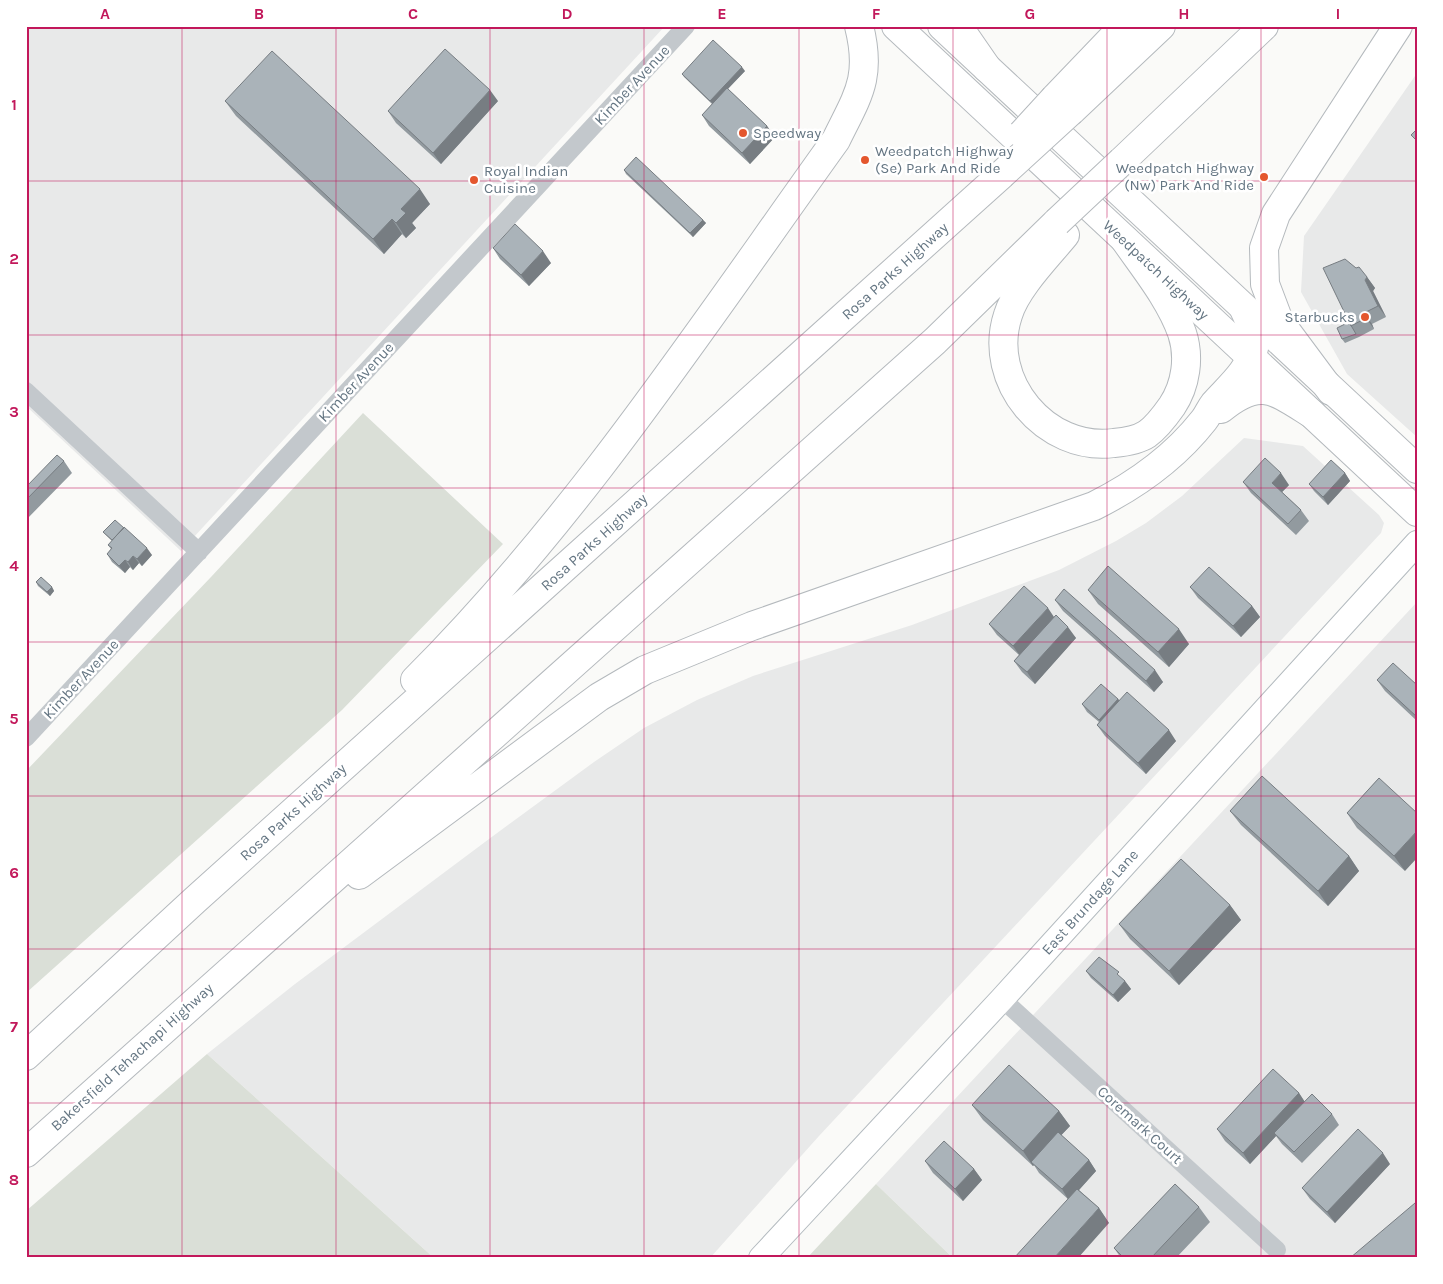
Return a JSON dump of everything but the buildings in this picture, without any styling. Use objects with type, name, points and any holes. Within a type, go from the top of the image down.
[{"type":"main road","points":[[195,900],[436,659],[549,532],[606,459],[836,140],[862,88],[865,55],[859,26]]},
{"type":"main road","name":"Weedpatch Highway","points":[[896,26],[1417,512]]},
{"type":"main road","points":[[942,26],[1417,469]]},
{"type":"main road","points":[[958,26],[987,68]]},
{"type":"main road","points":[[1063,105],[1124,26]]},
{"type":"main road","name":"Rosa Parks Highway","points":[[26,1056],[195,900],[876,289],[1063,105],[1161,26]]},
{"type":"main road","points":[[238,962],[1062,226],[1122,161],[1264,26]]},
{"type":"main road","points":[[1331,390],[1279,322],[1266,284],[1264,248],[1276,214],[1398,26]]},
{"type":"main road","points":[[1062,226],[1015,299],[1008,314],[1004,349],[1007,368],[1013,386],[1022,402],[1050,428],[1067,437],[1087,443],[1127,442],[1145,435],[1162,420],[1176,399],[1185,372],[1185,346],[1176,319],[1159,288],[1125,240]]},
{"type":"main road","points":[[1205,419],[1212,406],[1241,374],[1251,358],[1254,336],[1244,309]]},
{"type":"main road","points":[[238,962],[406,841],[599,697],[646,670],[752,626],[1094,506],[1127,489],[1157,466],[1205,419],[1246,392],[1258,389],[1271,390],[1312,414]]},
{"type":"main road","name":"East Brundage Lane","points":[[761,1258],[1002,999],[1417,543]]},
{"type":"main road","name":"Bakersfield Tehachapi Highway","points":[[26,1153],[238,962]]},
{"type":"street","name":"Kimber Avenue","points":[[26,738],[686,26]]},
{"type":"street","points":[[26,391],[199,552]]},
{"type":"street","name":"Coremark Court","points":[[1002,999],[1277,1250]]},
{"type":"shaded area","points":[[26,26],[665,26],[181,551],[26,406]]},
{"type":"shaded area","points":[[1417,73],[1417,437],[1347,374],[1301,292],[1304,236]]},
{"type":"shaded area","points":[[363,413],[503,544],[342,710],[26,993],[26,771],[211,577]]},
{"type":"shaded area","points":[[1244,438],[1303,446],[1379,515],[1384,523],[1381,533],[819,1136],[710,1258],[434,1258],[207,1054],[295,984],[489,839],[644,728],[697,700],[753,676],[912,625],[1059,570],[1116,541],[1146,523],[1182,496]]},
{"type":"shaded area","points":[[1417,602],[1417,1258],[953,1258],[876,1184]]},
{"type":"shaded area","points":[[207,1054],[434,1258],[26,1258],[26,1211]]},
{"type":"shaded area","points":[[876,1184],[953,1258],[807,1258]]},
{"type":"place","name":"Speedway","points":[[743,133]]},
{"type":"place","name":"Weedpatch Highway (Se) Park And Ride","points":[[865,160]]},
{"type":"place","name":"Weedpatch Highway (Nw) Park And Ride","points":[[1264,177]]},
{"type":"place","name":"Royal Indian Cuisine","points":[[474,180]]},
{"type":"place","name":"Starbucks","points":[[1365,317]]}]
